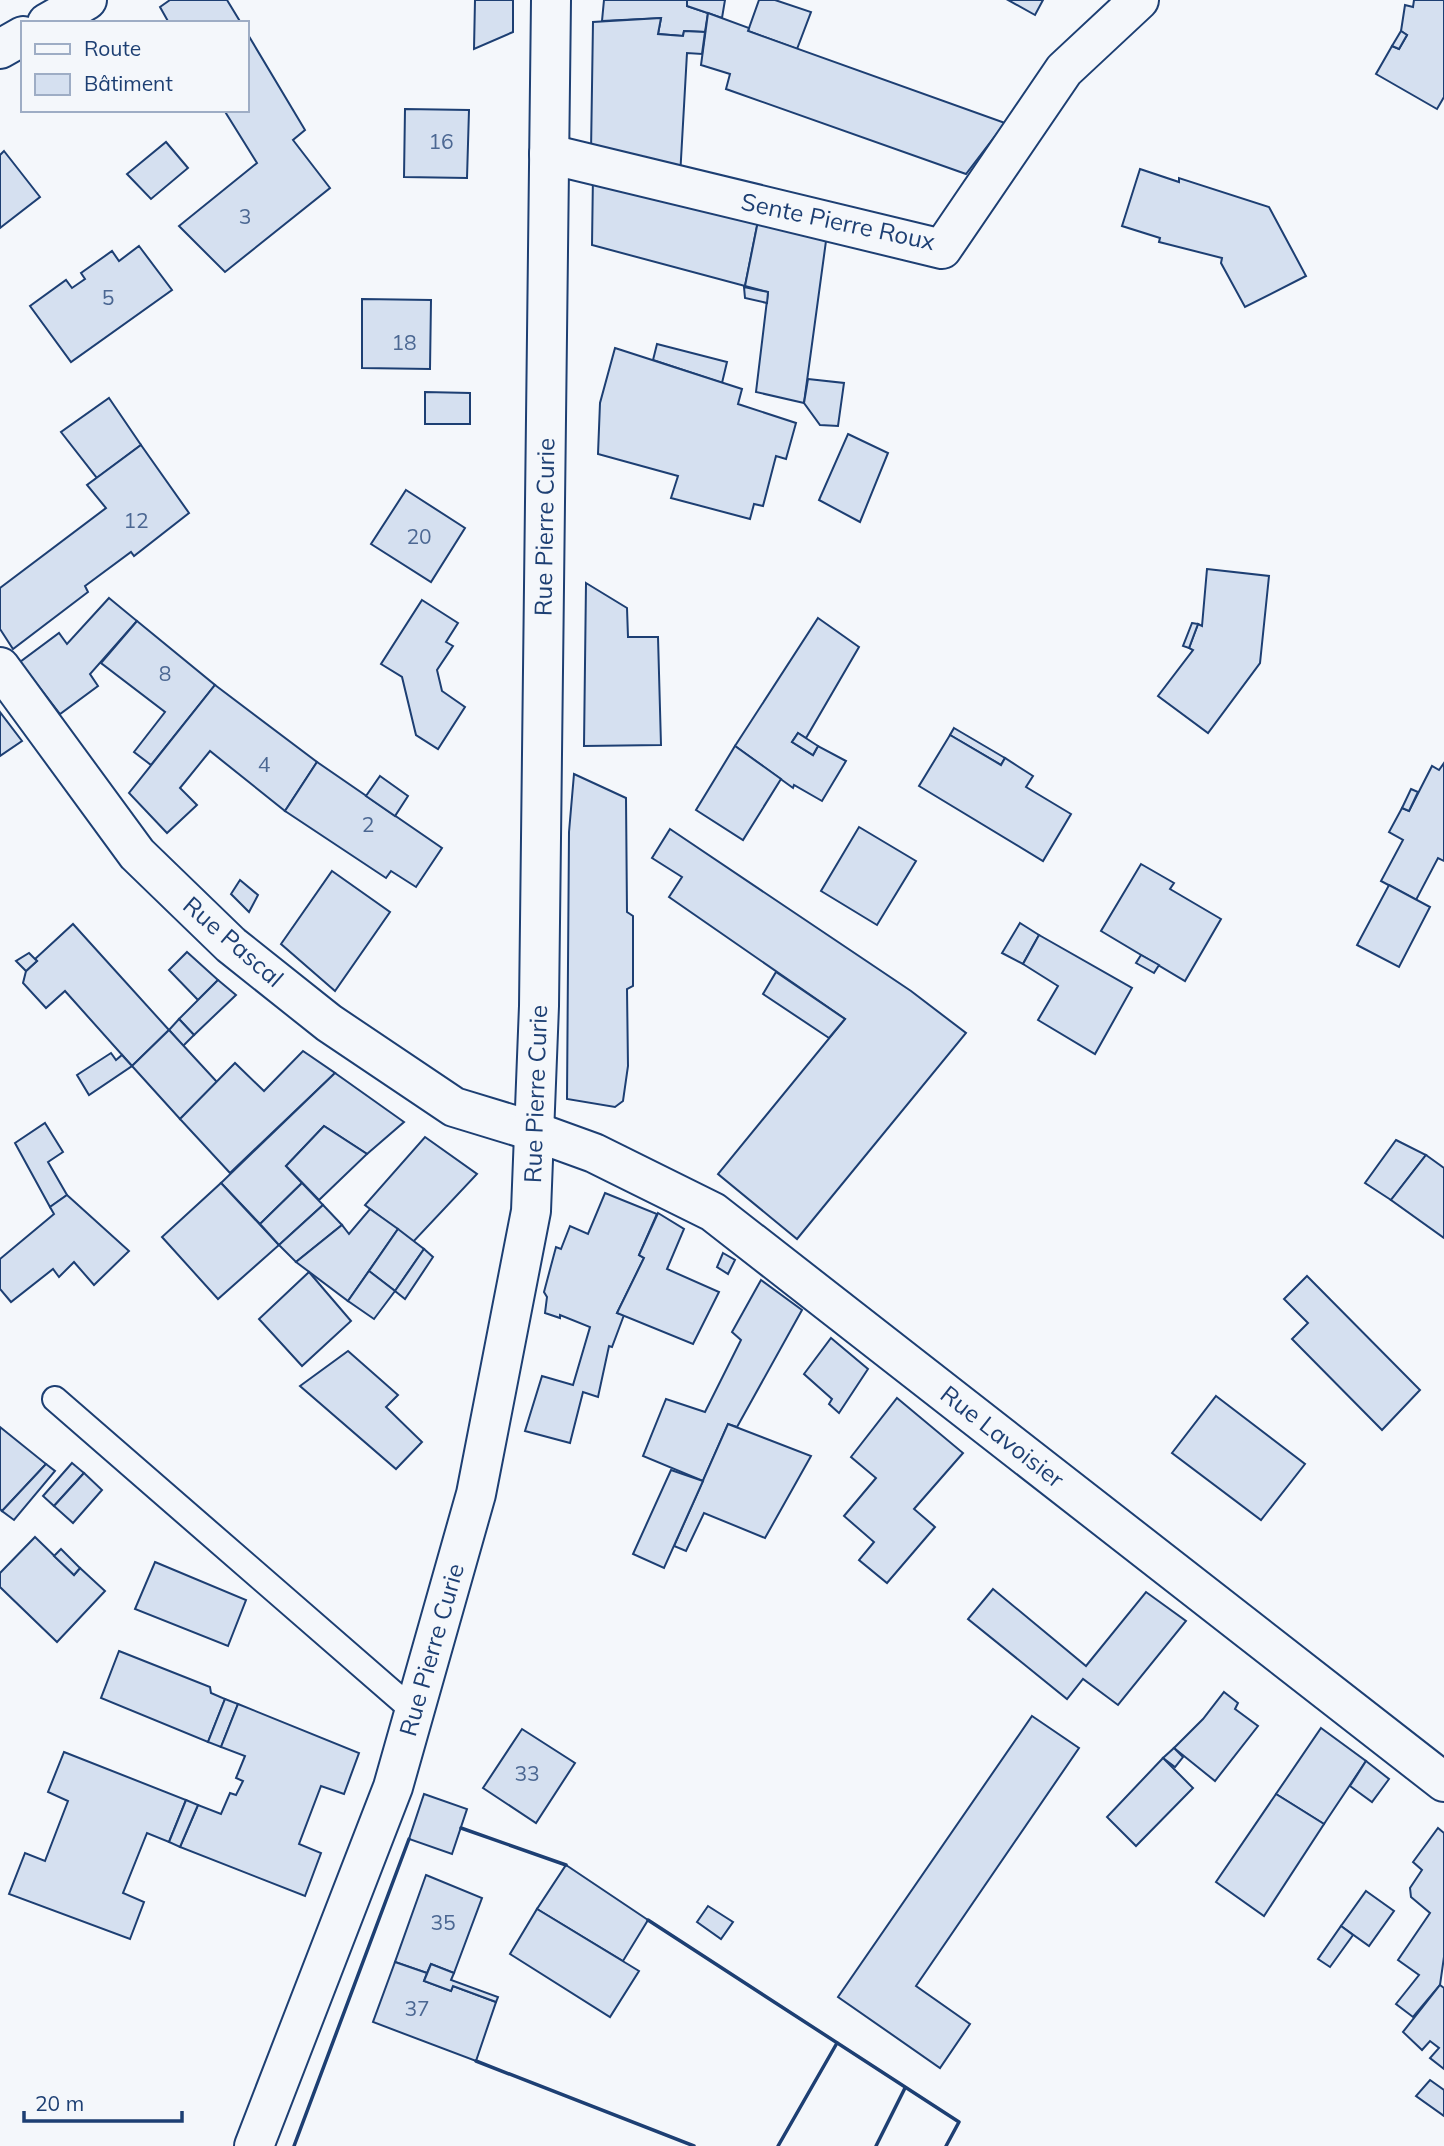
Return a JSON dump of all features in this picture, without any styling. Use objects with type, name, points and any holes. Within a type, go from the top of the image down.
[{"type":"street","points":[[50,21],[87,0]]},
{"type":"street","name":"Rue Pierre Curie","points":[[254,2146],[393,1787],[476,1494],[531,1211],[536,1132],[551,0]]},
{"type":"street","name":"Sente Pierre Roux","points":[[549,154],[942,249],[1064,70],[1139,0]]},
{"type":"street","points":[[0,49],[21,37]]},
{"type":"street","name":"Rue Pascal","points":[[0,667],[137,854],[231,945],[329,1023],[454,1107],[536,1132]]},
{"type":"street","name":"Rue Lavoisier","points":[[536,1132],[594,1153],[713,1212],[1444,1782]]},
{"type":"lane","points":[[55,1399],[415,1712]]},
{"type":"building","points":[[170,0],[227,0],[240,21],[168,21],[160,7]]},
{"type":"building","points":[[475,0],[513,0],[513,32],[474,49]]},
{"type":"building","points":[[604,0],[687,0],[687,6],[708,13],[705,32],[684,31],[683,36],[658,34],[661,18],[602,21]]},
{"type":"building","points":[[687,0],[725,0],[722,18],[687,6]]},
{"type":"building","points":[[759,0],[775,0],[811,12],[797,49],[748,31]]},
{"type":"building","points":[[1008,0],[1043,0],[1035,15]]},
{"type":"building","points":[[1414,0],[1444,0],[1444,97],[1437,109],[1376,74],[1392,46],[1399,49],[1407,35],[1401,31],[1405,5],[1413,7]]},
{"type":"building","points":[[708,13],[749,28],[748,31],[1005,123],[966,174],[726,89],[730,74],[701,65]]},
{"type":"building","points":[[661,18],[658,34],[683,36],[684,31],[705,32],[702,54],[687,53],[680,177],[591,152],[593,22]]},
{"type":"building","points":[[1401,31],[1407,35],[1399,49],[1392,46]]},
{"type":"building","points":[[248,35],[305,130],[293,140],[330,188],[225,272],[179,226],[257,163],[225,112],[248,112]]},
{"type":"building","points":[[405,109],[469,110],[467,178],[404,177]]},
{"type":"building","points":[[166,142],[188,168],[151,199],[127,174]]},
{"type":"building","points":[[4,151],[40,197],[0,228],[0,155]]},
{"type":"building","points":[[1140,169],[1179,182],[1179,178],[1269,207],[1306,276],[1245,307],[1221,263],[1222,258],[1159,242],[1160,238],[1122,226]]},
{"type":"building","points":[[593,174],[758,221],[745,286],[592,245]]},
{"type":"building","points":[[758,221],[826,241],[804,403],[756,392],[768,292],[745,286]]},
{"type":"building","points":[[139,246],[172,290],[71,362],[30,306],[66,280],[72,288],[85,279],[81,273],[112,251],[119,261]]},
{"type":"building","points":[[744,287],[768,292],[767,303],[745,298]]},
{"type":"building","points":[[362,299],[431,300],[430,369],[362,368]]},
{"type":"building","points":[[657,344],[727,362],[722,383],[653,360]]},
{"type":"building","points":[[615,348],[742,389],[738,404],[796,423],[786,459],[776,456],[763,506],[754,504],[750,519],[671,498],[678,476],[598,454],[600,403]]},
{"type":"building","points":[[808,379],[844,383],[838,426],[820,425],[804,403]]},
{"type":"building","points":[[425,392],[470,393],[470,424],[425,424]]},
{"type":"building","points":[[109,398],[141,445],[97,478],[61,432]]},
{"type":"building","points":[[848,434],[888,453],[860,522],[819,500]]},
{"type":"building","points":[[141,445],[189,513],[134,556],[131,552],[85,586],[88,592],[13,649],[0,629],[0,588],[106,508],[87,485]]},
{"type":"building","points":[[406,490],[465,528],[431,582],[371,544]]},
{"type":"building","points":[[1207,569],[1269,576],[1260,663],[1208,733],[1158,696],[1193,650],[1189,648],[1198,624],[1202,626]]},
{"type":"building","points":[[586,583],[627,608],[628,637],[658,637],[661,745],[584,746]]},
{"type":"building","points":[[109,598],[137,621],[90,674],[98,686],[60,714],[20,662],[59,633],[67,644]]},
{"type":"building","points":[[422,600],[458,623],[446,642],[453,646],[437,670],[442,691],[465,707],[438,749],[416,735],[402,677],[381,664]]},
{"type":"building","points":[[818,618],[859,647],[806,738],[798,733],[792,742],[813,755],[818,746],[846,761],[822,801],[794,785],[793,788],[735,746]]},
{"type":"building","points":[[137,621],[215,685],[151,765],[134,752],[165,712],[101,663]]},
{"type":"building","points":[[1192,623],[1198,624],[1189,648],[1183,646]]},
{"type":"building","points":[[215,685],[317,762],[285,811],[210,751],[180,788],[197,805],[167,833],[129,793]]},
{"type":"building","points":[[0,712],[22,741],[0,756]]},
{"type":"building","points":[[954,728],[1005,758],[1001,765],[950,735]]},
{"type":"building","points":[[798,733],[818,746],[813,755],[792,742]]},
{"type":"building","points":[[950,735],[1001,765],[1005,758],[1033,776],[1026,787],[1071,814],[1043,861],[919,786]]},
{"type":"building","points":[[735,746],[781,779],[743,840],[696,810]]},
{"type":"building","points":[[317,762],[442,848],[416,887],[391,871],[386,878],[285,811]]},
{"type":"building","points":[[1444,763],[1444,861],[1438,858],[1416,900],[1381,881],[1403,840],[1389,832],[1402,808],[1409,811],[1432,766],[1439,770]]},
{"type":"building","points":[[574,774],[626,798],[627,912],[633,916],[633,986],[627,989],[628,1066],[623,1101],[615,1107],[567,1099],[569,832]]},
{"type":"building","points":[[380,776],[408,796],[395,816],[366,796]]},
{"type":"building","points":[[1411,789],[1418,792],[1409,811],[1402,808]]},
{"type":"building","points":[[859,827],[916,861],[877,925],[821,891]]},
{"type":"building","points":[[670,829],[911,991],[966,1033],[797,1239],[718,1174],[845,1019],[669,897],[682,877],[652,858]]},
{"type":"building","points":[[1141,864],[1174,883],[1170,889],[1221,919],[1185,981],[1101,931]]},
{"type":"building","points":[[332,871],[390,912],[335,991],[281,944]]},
{"type":"building","points":[[240,880],[258,895],[249,912],[231,894]]},
{"type":"building","points":[[1389,885],[1430,907],[1399,967],[1357,945]]},
{"type":"building","points":[[1020,923],[1039,935],[1023,964],[1002,953]]},
{"type":"building","points":[[73,924],[169,1030],[132,1066],[65,991],[46,1008],[23,983],[26,971],[37,961],[35,959]]},
{"type":"building","points":[[1039,935],[1132,988],[1095,1054],[1038,1020],[1058,986],[1023,964]]},
{"type":"building","points":[[187,952],[218,980],[198,1000],[169,970]]},
{"type":"building","points":[[29,953],[37,961],[26,971],[16,961]]},
{"type":"building","points":[[1141,955],[1159,965],[1154,973],[1136,963]]},
{"type":"building","points":[[776,972],[845,1019],[829,1038],[763,994]]},
{"type":"building","points":[[218,980],[236,995],[194,1035],[179,1019]]},
{"type":"building","points":[[179,1019],[194,1035],[183,1046],[169,1030]]},
{"type":"building","points":[[169,1030],[217,1082],[180,1119],[132,1066]]},
{"type":"building","points":[[303,1051],[335,1073],[230,1173],[180,1119],[235,1063],[264,1091]]},
{"type":"building","points":[[111,1053],[116,1060],[122,1055],[132,1066],[89,1095],[77,1075]]},
{"type":"building","points":[[335,1073],[404,1122],[367,1154],[324,1126],[286,1166],[302,1183],[260,1224],[221,1183]]},
{"type":"building","points":[[45,1123],[63,1152],[48,1162],[67,1195],[50,1207],[15,1143]]},
{"type":"building","points":[[324,1126],[367,1154],[319,1200],[286,1166]]},
{"type":"building","points":[[425,1137],[477,1174],[413,1242],[365,1205]]},
{"type":"building","points":[[1396,1140],[1426,1155],[1391,1200],[1365,1183]]},
{"type":"building","points":[[1426,1155],[1444,1168],[1444,1238],[1391,1200]]},
{"type":"building","points":[[221,1183],[279,1245],[218,1299],[162,1237]]},
{"type":"building","points":[[302,1183],[323,1205],[279,1245],[260,1224]]},
{"type":"building","points":[[605,1193],[657,1214],[639,1255],[644,1258],[617,1313],[624,1315],[612,1347],[609,1346],[598,1397],[583,1392],[570,1443],[525,1431],[542,1376],[573,1385],[590,1327],[560,1315],[560,1318],[545,1313],[547,1297],[544,1292],[556,1247],[561,1249],[570,1226],[588,1234]]},
{"type":"building","points":[[67,1195],[129,1251],[94,1285],[74,1262],[59,1277],[53,1269],[11,1302],[0,1289],[0,1259],[54,1214],[50,1207]]},
{"type":"building","points":[[323,1205],[342,1225],[296,1262],[279,1245]]},
{"type":"building","points":[[370,1209],[398,1229],[348,1301],[296,1262],[342,1225],[349,1234]]},
{"type":"building","points":[[658,1213],[684,1229],[667,1269],[719,1292],[693,1344],[617,1313],[644,1258],[639,1255]]},
{"type":"building","points":[[398,1229],[424,1249],[395,1291],[369,1271]]},
{"type":"building","points":[[424,1249],[433,1257],[405,1299],[395,1291]]},
{"type":"building","points":[[723,1253],[735,1260],[728,1274],[717,1267]]},
{"type":"building","points":[[369,1271],[395,1291],[374,1319],[348,1301]]},
{"type":"building","points":[[309,1272],[351,1321],[302,1366],[259,1319]]},
{"type":"building","points":[[1307,1276],[1420,1390],[1382,1430],[1292,1339],[1308,1323],[1284,1299]]},
{"type":"building","points":[[761,1280],[802,1310],[737,1427],[728,1424],[703,1481],[643,1456],[666,1399],[705,1412],[741,1340],[732,1332]]},
{"type":"building","points":[[831,1338],[868,1369],[839,1413],[829,1404],[832,1399],[804,1374]]},
{"type":"building","points":[[348,1351],[398,1395],[386,1407],[422,1442],[396,1469],[300,1386]]},
{"type":"building","points":[[1216,1396],[1305,1464],[1261,1520],[1172,1453]]},
{"type":"building","points":[[897,1398],[963,1453],[914,1509],[935,1527],[887,1583],[859,1560],[874,1542],[844,1516],[876,1478],[851,1457]]},
{"type":"building","points":[[728,1424],[811,1456],[765,1538],[704,1513],[686,1551],[674,1546]]},
{"type":"building","points":[[0,1427],[46,1464],[2,1511],[0,1509]]},
{"type":"building","points":[[72,1463],[84,1473],[54,1506],[43,1496]]},
{"type":"building","points":[[46,1464],[55,1471],[14,1520],[2,1511]]},
{"type":"building","points":[[671,1470],[703,1481],[664,1568],[633,1554]]},
{"type":"building","points":[[84,1473],[102,1490],[73,1523],[54,1506]]},
{"type":"building","points":[[35,1537],[74,1575],[80,1568],[105,1591],[57,1642],[0,1587],[0,1573]]},
{"type":"building","points":[[61,1549],[80,1568],[74,1575],[54,1556]]},
{"type":"building","points":[[155,1562],[246,1600],[228,1646],[135,1609]]},
{"type":"building","points":[[993,1589],[1086,1666],[1146,1592],[1186,1621],[1118,1705],[1083,1679],[1067,1699],[968,1619]]},
{"type":"building","points":[[119,1651],[210,1687],[211,1693],[225,1699],[208,1742],[101,1698]]},
{"type":"building","points":[[1224,1692],[1238,1703],[1235,1709],[1258,1726],[1215,1781],[1174,1748],[1203,1719]]},
{"type":"building","points":[[225,1699],[238,1704],[221,1747],[208,1742]]},
{"type":"building","points":[[238,1704],[359,1753],[344,1794],[321,1786],[299,1844],[321,1853],[305,1896],[180,1847],[198,1805],[221,1814],[230,1793],[236,1795],[243,1781],[236,1778],[245,1756],[221,1747]]},
{"type":"building","points":[[1032,1716],[1079,1748],[916,1986],[970,2024],[940,2068],[838,1997]]},
{"type":"building","points":[[1321,1728],[1366,1761],[1324,1824],[1276,1794]]},
{"type":"building","points":[[522,1729],[575,1763],[536,1823],[483,1788]]},
{"type":"building","points":[[1174,1748],[1183,1757],[1175,1767],[1163,1758]]},
{"type":"building","points":[[64,1752],[186,1800],[169,1842],[147,1833],[123,1893],[144,1902],[130,1939],[9,1894],[25,1853],[45,1861],[68,1801],[48,1792]]},
{"type":"building","points":[[1163,1758],[1193,1788],[1136,1846],[1107,1817]]},
{"type":"building","points":[[1366,1761],[1389,1779],[1372,1802],[1350,1786]]},
{"type":"building","points":[[424,1794],[467,1809],[452,1854],[409,1839]]},
{"type":"building","points":[[1276,1794],[1324,1824],[1264,1916],[1216,1882]]},
{"type":"building","points":[[186,1800],[198,1805],[180,1847],[169,1842]]},
{"type":"building","points":[[1438,1828],[1444,1833],[1444,1957],[1440,1985],[1413,2017],[1396,2004],[1419,1975],[1398,1960],[1430,1913],[1411,1897],[1410,1888],[1422,1870],[1413,1862]]},
{"type":"building","points":[[566,1865],[648,1920],[623,1961],[537,1909]]},
{"type":"building","points":[[426,1875],[482,1898],[454,1973],[431,1964],[427,1973],[395,1962]]},
{"type":"building","points":[[1366,1891],[1394,1911],[1369,1946],[1341,1926]]},
{"type":"building","points":[[708,1906],[733,1922],[721,1939],[697,1922]]},
{"type":"building","points":[[537,1909],[639,1971],[610,2017],[510,1954]]},
{"type":"building","points":[[1341,1926],[1353,1935],[1330,1967],[1318,1959]]},
{"type":"building","points":[[395,1962],[427,1973],[424,1981],[451,1991],[453,1986],[496,2002],[476,2061],[373,2022]]},
{"type":"building","points":[[431,1964],[454,1973],[451,1980],[498,1997],[496,2002],[453,1986],[451,1991],[424,1981]]},
{"type":"building","points":[[1440,1985],[1444,1988],[1444,2069],[1430,2058],[1439,2048],[1430,2041],[1422,2050],[1403,2032]]},
{"type":"building","points":[[1430,2080],[1444,2090],[1444,2116],[1416,2096]]},
{"type":"wall","points":[[461,1828],[566,1865]]},
{"type":"wall","points":[[294,2146],[409,1839]]},
{"type":"wall","points":[[648,1920],[959,2122],[946,2146]]},
{"type":"wall","points":[[778,2146],[837,2043]]},
{"type":"wall","points":[[476,2061],[694,2146]]},
{"type":"wall","points":[[876,2146],[905,2088]]}]
